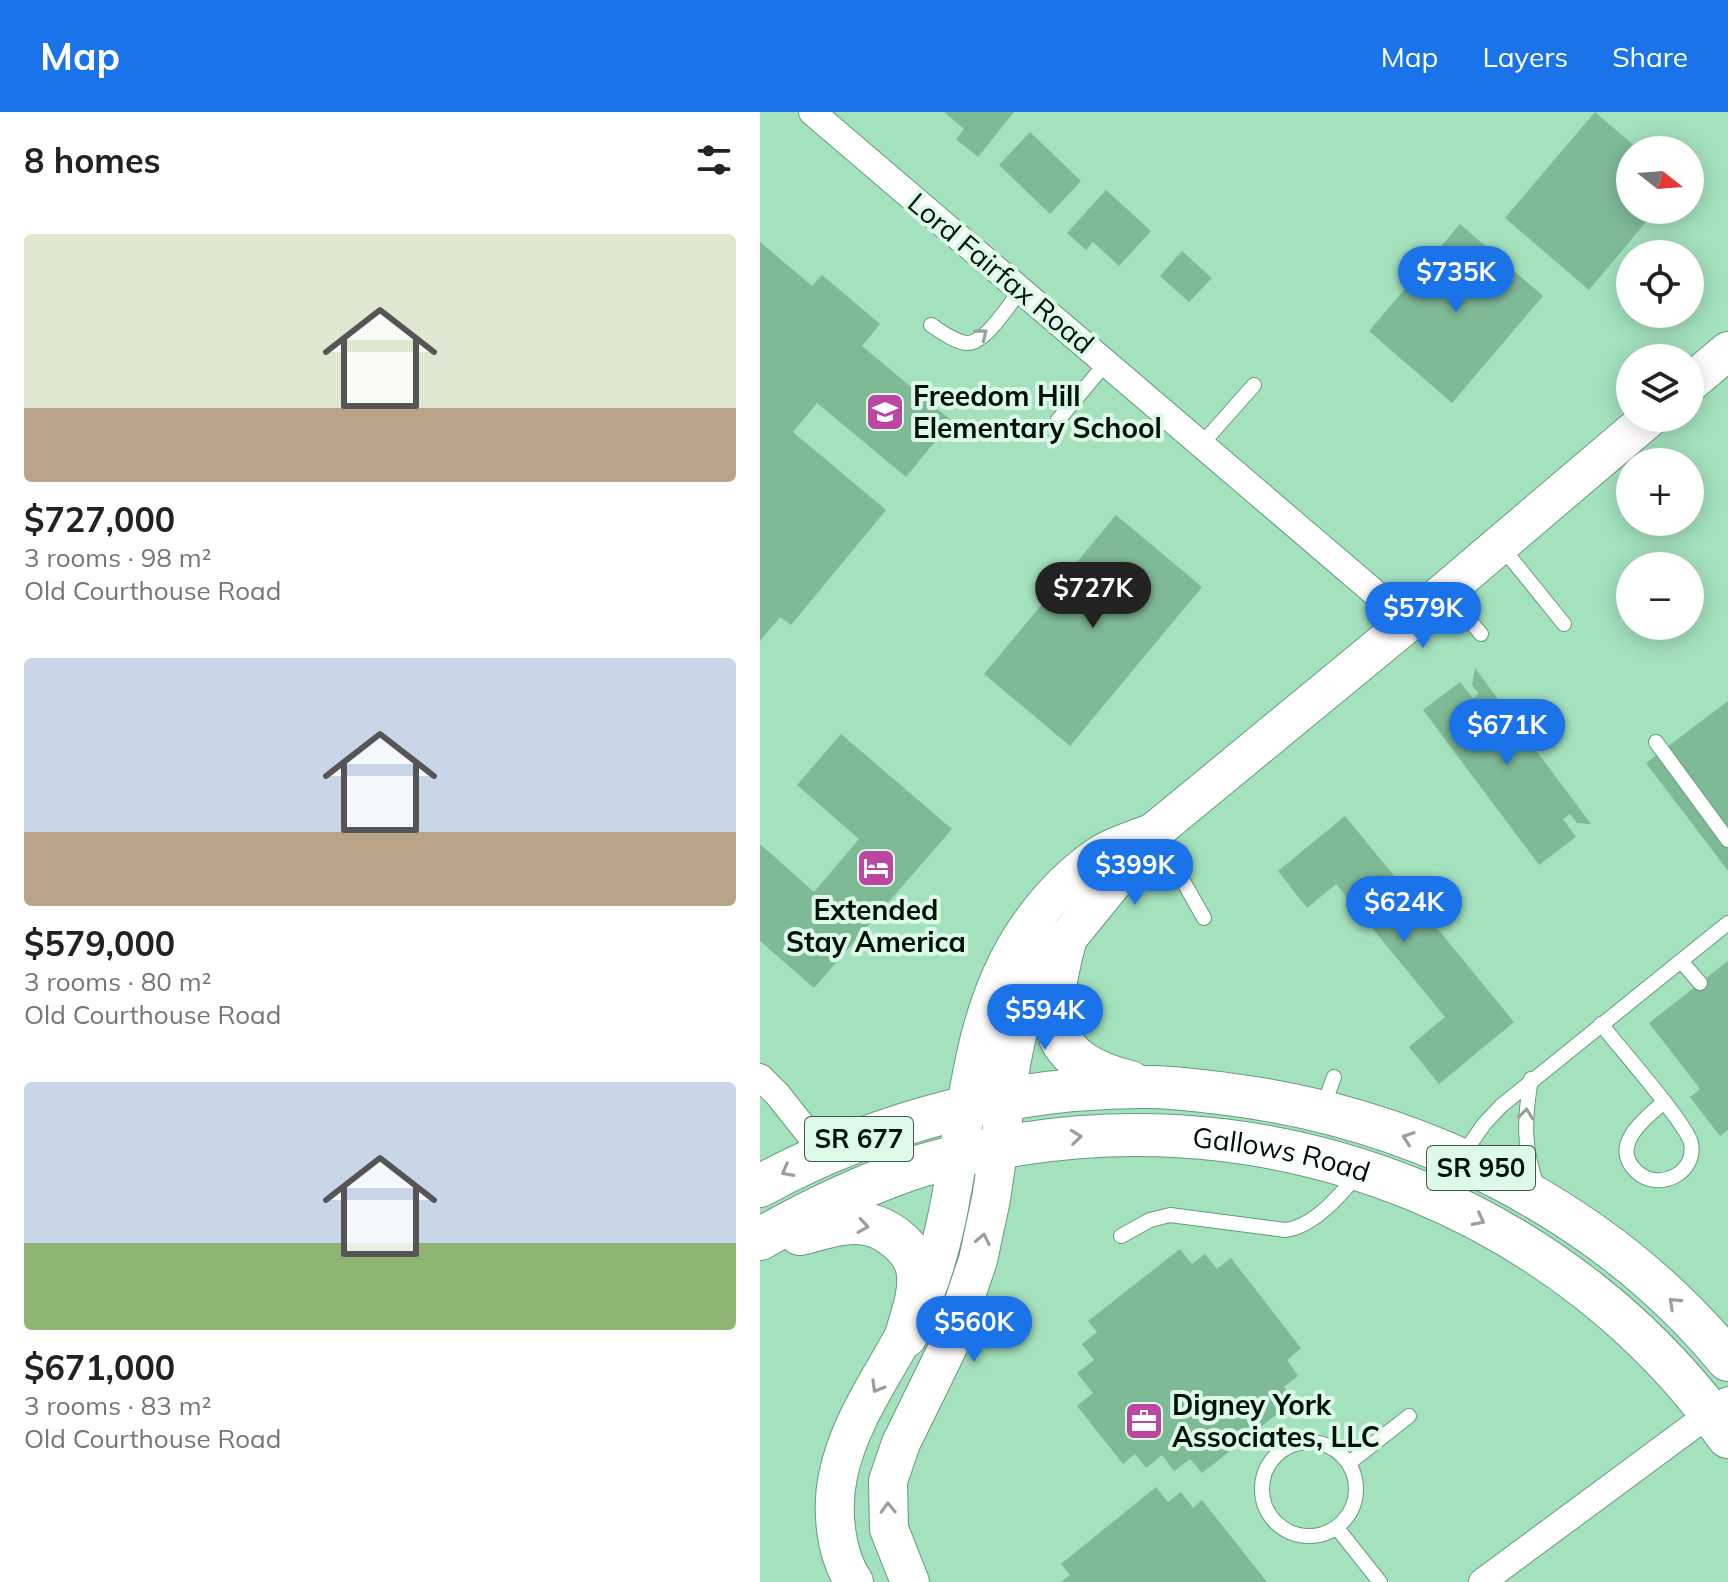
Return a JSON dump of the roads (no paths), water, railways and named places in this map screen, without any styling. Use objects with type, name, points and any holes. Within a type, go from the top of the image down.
[{"type":"main road","points":[[1704,371],[1728,351]]},
{"type":"main road","points":[[910,1582],[889,1529],[888,1481],[901,1443],[950,1343],[978,1260],[1021,1016],[1036,977],[1155,831],[1409,622],[1632,432]]},
{"type":"main road","points":[[850,1580],[838,1547],[837,1481],[843,1451],[906,1336],[940,1249],[959,1157],[975,1050],[1002,974],[1022,936],[1043,907],[1073,876],[1105,852],[1155,831]]},
{"type":"main road","points":[[1065,941],[1052,1001],[1054,1022],[1062,1040],[1072,1055],[1087,1068],[1147,1087]]},
{"type":"main road","name":"Gallows Road","points":[[760,1186],[824,1153],[881,1130],[1038,1093],[1147,1087],[1260,1098],[1328,1094],[1386,1130],[1461,1158],[1543,1202],[1587,1231],[1673,1302],[1728,1360]]},
{"type":"main road","name":"Gallows Road","points":[[760,1241],[851,1192],[911,1169],[998,1148],[1083,1136],[1194,1135],[1247,1142],[1332,1161],[1361,1171],[1449,1205],[1514,1239],[1557,1266],[1632,1328],[1722,1416]]},
{"type":"main road","points":[[760,1241],[857,1223],[874,1226],[893,1235],[915,1259],[919,1276],[906,1336]]},
{"type":"street","name":"Lord Fairfax Road","points":[[812,112],[1409,622]]},
{"type":"street","points":[[760,1077],[793,1112],[824,1153]]},
{"type":"street","points":[[1482,1582],[1722,1416]]},
{"type":"lane","points":[[931,325],[954,340],[970,344],[983,338],[1021,290]]},
{"type":"lane","points":[[1058,420],[1106,363]]},
{"type":"lane","points":[[1201,445],[1254,385]]},
{"type":"lane","points":[[1500,544],[1564,624]]},
{"type":"lane","points":[[1445,591],[1481,634]]},
{"type":"lane","points":[[1656,742],[1728,840]]},
{"type":"lane","points":[[1155,831],[1204,918]]},
{"type":"lane","points":[[1461,1158],[1492,1115],[1531,1079],[1728,923]]},
{"type":"lane","points":[[1681,961],[1700,983]]},
{"type":"lane","points":[[1601,1024],[1686,1132],[1691,1142],[1688,1164],[1680,1173],[1663,1181],[1641,1175],[1633,1167],[1627,1146],[1634,1128],[1663,1103]]},
{"type":"lane","points":[[1531,1079],[1524,1118],[1526,1146],[1531,1172],[1543,1202]]},
{"type":"lane","points":[[1121,1236],[1150,1220],[1170,1215],[1285,1230],[1298,1229],[1344,1191],[1361,1171]]},
{"type":"lane","points":[[1349,1463],[1409,1416]]},
{"type":"lane","points":[[1300,1443],[1324,1444],[1338,1451],[1349,1463],[1357,1490],[1347,1518],[1337,1528],[1322,1535],[1306,1536],[1277,1524],[1267,1511],[1263,1480],[1269,1465],[1279,1453],[1300,1443]]},
{"type":"lane","points":[[1337,1528],[1372,1579]]},
{"type":"place","name":"Freedom Hill Elementary School","points":[[885,412]]},
{"type":"place","name":"Extended Stay America","points":[[876,868]]},
{"type":"place","name":"Digney York Associates, LLC","points":[[1144,1421]]}]
